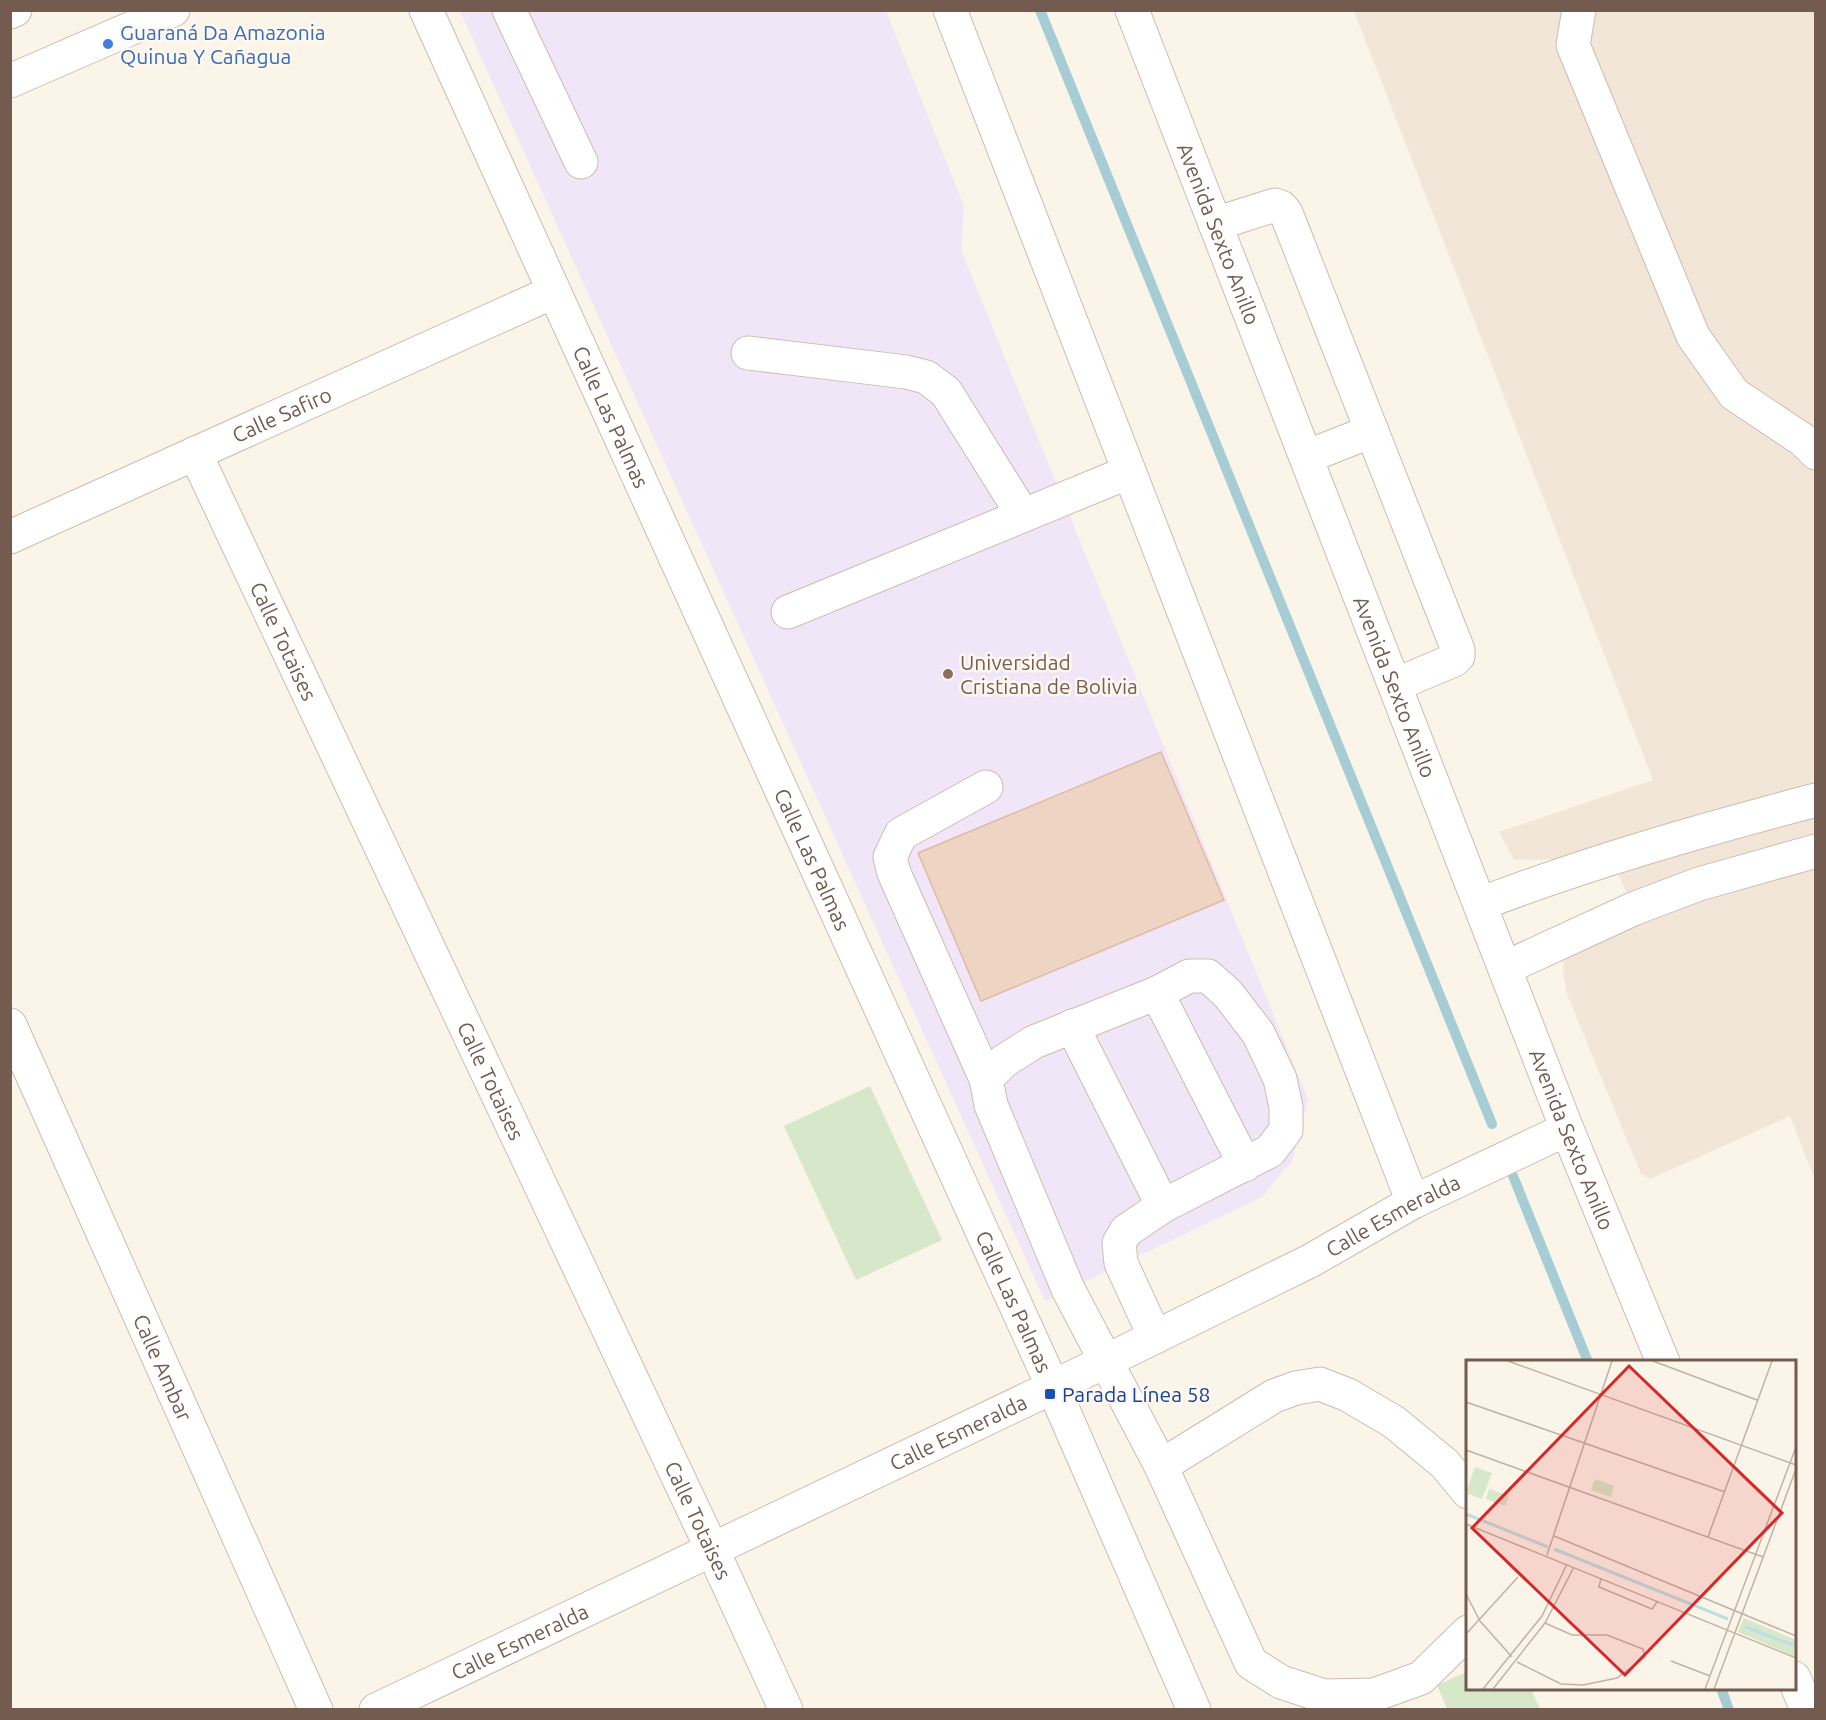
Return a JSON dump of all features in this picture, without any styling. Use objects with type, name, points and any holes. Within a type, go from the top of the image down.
[{"type":"street","points":[[10,81],[173,10]]},
{"type":"street","name":"Calle Las Palmas","points":[[426,10],[552,292],[1053,1388],[1194,1710]]},
{"type":"street","points":[[509,10],[581,162]]},
{"type":"street","points":[[950,10],[1413,1202]]},
{"type":"street","name":"Avenida Sexto Anillo","points":[[1132,10],[1567,1129],[1662,1360]]},
{"type":"street","points":[[1579,10],[1574,45],[1693,336],[1734,394],[1803,440],[1815,453]]},
{"type":"street","points":[[1215,224],[1275,205],[1281,207],[1286,213],[1458,650],[1458,656],[1454,660],[1395,685]]},
{"type":"street","name":"Calle Safiro","points":[[10,537],[552,292]]},
{"type":"street","points":[[748,353],[926,376],[946,392],[1023,515]]},
{"type":"street","points":[[1306,457],[1372,431]]},
{"type":"street","name":"Calle Totaises","points":[[195,453],[786,1710]]},
{"type":"street","points":[[788,612],[1130,472]]},
{"type":"street","points":[[986,788],[901,834],[890,857],[894,873],[986,1079],[991,1105],[1068,1289],[1161,1466],[1251,1663],[1281,1682],[1324,1696],[1374,1695],[1421,1678],[1466,1633]]},
{"type":"street","points":[[1480,904],[1643,848],[1815,800]]},
{"type":"street","points":[[1505,968],[1633,909],[1699,884],[1815,850]]},
{"type":"street","points":[[986,1079],[1004,1061],[1034,1042],[1157,993],[1189,976],[1208,976],[1228,994],[1258,1033],[1280,1079],[1286,1107],[1286,1130],[1270,1151],[1162,1206],[1126,1231],[1119,1243],[1121,1263],[1155,1337]]},
{"type":"street","points":[[1157,993],[1245,1165]]},
{"type":"street","name":"Calle Ambar","points":[[10,1026],[315,1710]]},
{"type":"street","points":[[1072,1026],[1162,1206]]},
{"type":"street","name":"Calle Esmeralda","points":[[376,1710],[1053,1388],[1310,1261],[1413,1202],[1567,1129]]},
{"type":"street","points":[[1161,1466],[1274,1396],[1296,1388],[1320,1384],[1348,1395],[1394,1422],[1445,1464],[1466,1491]]},
{"type":"street","points":[[1796,1683],[1807,1710]]},
{"type":"shaded area","name":"Universidad Cristiana de Bolivia","points":[[460,11],[886,11],[964,206],[961,250],[1308,1099],[1292,1161],[1262,1197],[1045,1301]]},
{"type":"shaded area","points":[[1354,11],[1815,11],[1815,1180],[1790,1116],[1650,1179],[1641,1174],[1567,994],[1563,971],[1564,953],[1633,909],[1612,858],[1514,860],[1499,832],[1653,780]]},
{"type":"green space","points":[[870,1086],[942,1240],[856,1280],[784,1126]]},
{"type":"green space","points":[[1466,1672],[1466,1690],[1531,1690],[1540,1709],[1447,1709],[1437,1685]]},
{"type":"building","points":[[1161,752],[1224,900],[981,1001],[918,853]]},
{"type":"waterway","points":[[1040,10],[1492,1124]]},
{"type":"waterway","points":[[1513,1176],[1587,1360]]},
{"type":"waterway","points":[[1722,1690],[1729,1710]]},
{"type":"place","name":"Guaraná Da Amazonia Quinua Y Cañagua","points":[[108,44]]},
{"type":"place","name":"Universidad Cristiana de Bolivia","points":[[948,674]]},
{"type":"place","name":"Parada Línea 58","points":[[1050,1394]]}]
